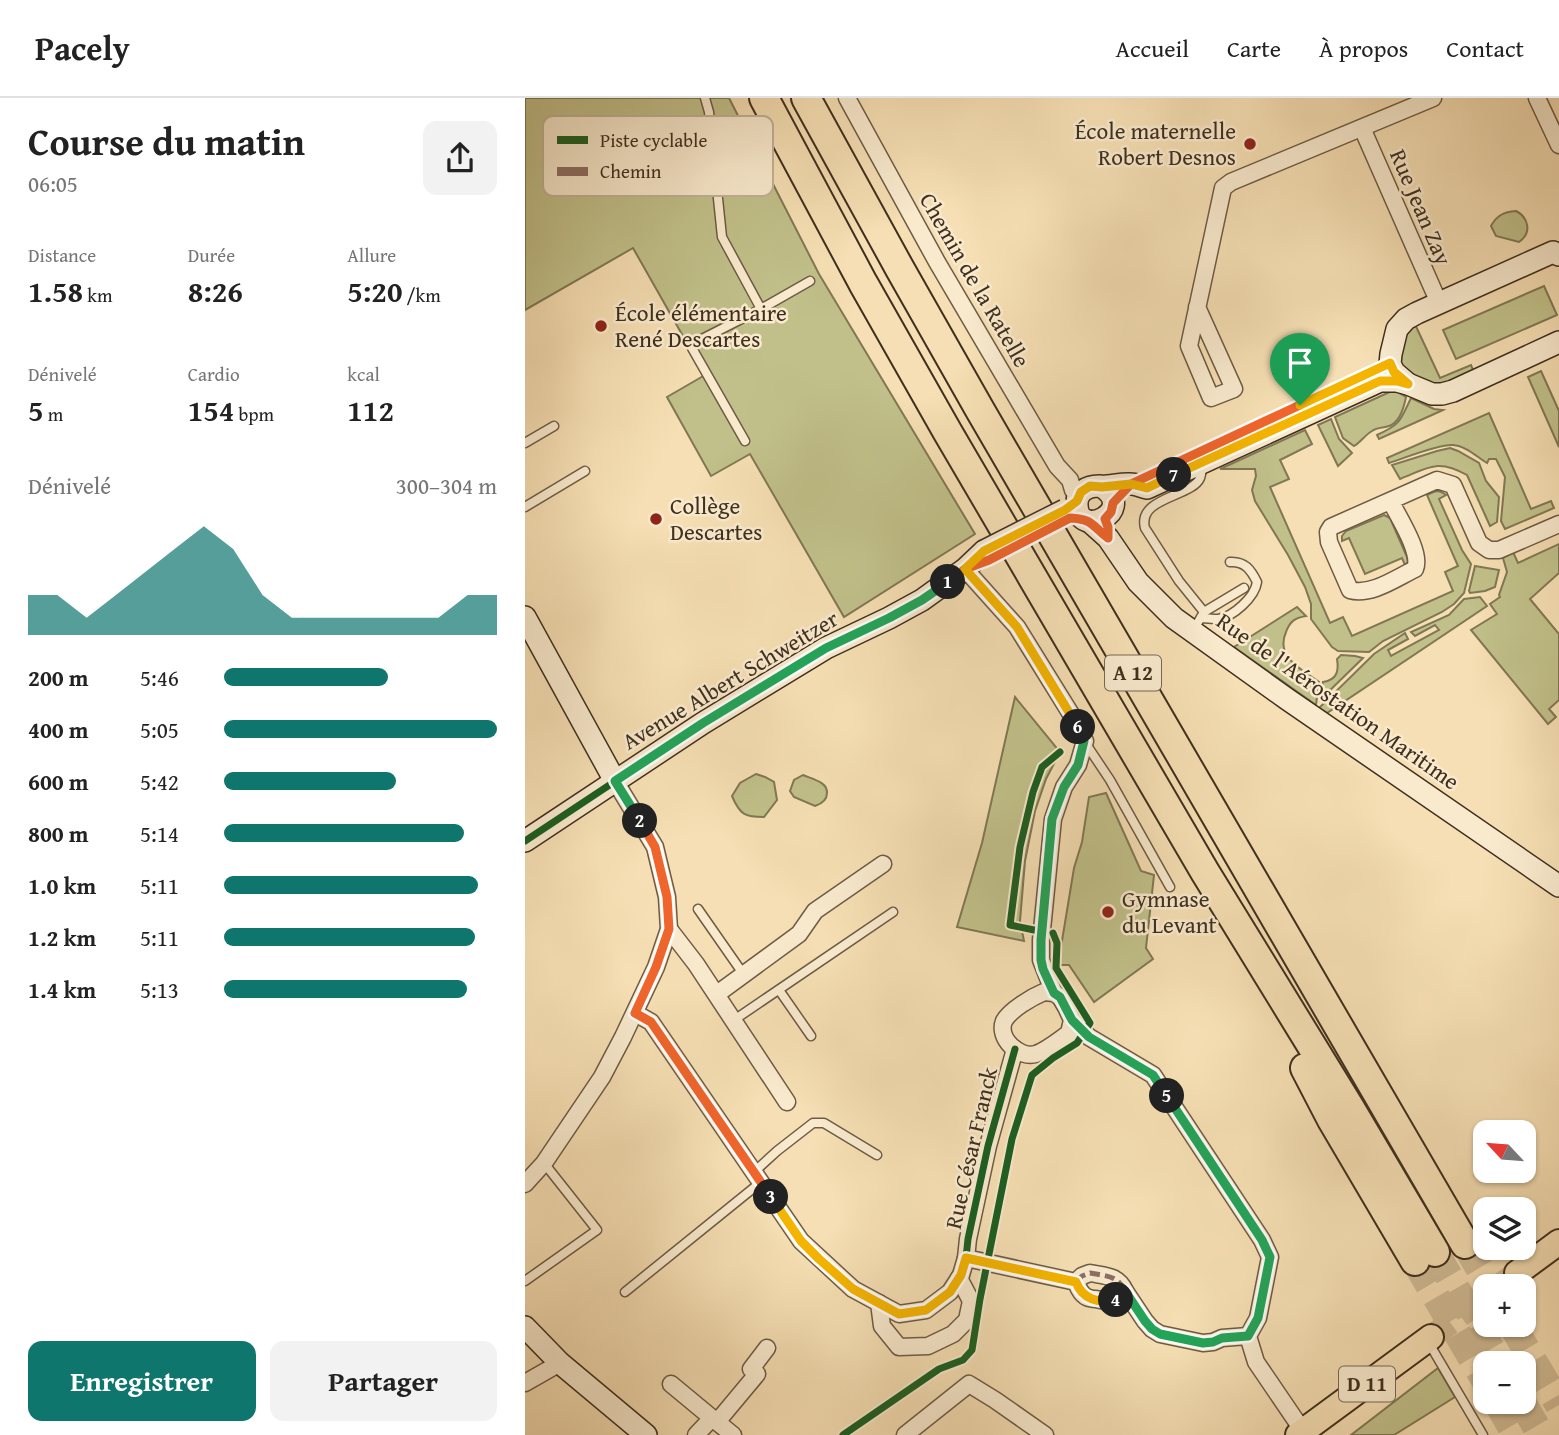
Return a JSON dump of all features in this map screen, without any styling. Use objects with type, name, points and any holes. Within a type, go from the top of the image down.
[{"type":"highway","name":"A 12","points":[[764,98],[940,420],[1205,872],[1350,1108],[1425,1257]]},
{"type":"highway","name":"A 12","points":[[806,98],[986,422],[1465,1244]]},
{"type":"main road","points":[[1559,1242],[1520,1279],[1559,1257]]},
{"type":"main road","name":"D 11","points":[[1307,1434],[1434,1345]]},
{"type":"street","name":"Chemin de la Ratelle","points":[[847,98],[937,262],[1056,466],[1088,507]]},
{"type":"street","points":[[1197,307],[1234,389],[1211,398],[1188,346],[1223,188],[1433,98]]},
{"type":"street","points":[[1538,98],[1559,145]]},
{"type":"street","name":"Rue Jean Zay","points":[[1362,128],[1439,303]]},
{"type":"street","points":[[1408,384],[1394,372],[1390,363],[1397,329],[1406,319],[1557,252]]},
{"type":"street","points":[[1088,507],[1131,484],[1380,381],[1397,381],[1424,392],[1442,394],[1559,342]]},
{"type":"street","points":[[1202,456],[1390,363]]},
{"type":"street","points":[[1391,502],[1417,555],[1417,565],[1415,569],[1368,591],[1350,590],[1329,542],[1328,533],[1331,527],[1437,480],[1453,485],[1479,543],[1489,550],[1499,550],[1559,524]]},
{"type":"street","name":"Avenue Albert Schweitzer","points":[[525,841],[703,723],[826,648],[922,600],[986,555],[1088,507]]},
{"type":"street","name":"Rue de l'Aérostation Maritime","points":[[1088,507],[1138,582],[1165,609],[1199,620],[1287,699],[1559,886]]},
{"type":"street","points":[[965,569],[1017,627],[1075,719],[1084,741],[1078,765],[1064,787],[1052,819],[1041,960],[1054,993]]},
{"type":"street","points":[[525,1184],[544,1163],[602,1077],[656,967],[669,929],[667,897],[655,847],[526,622]]},
{"type":"street","points":[[717,994],[799,934],[815,911],[883,864]]},
{"type":"street","points":[[669,929],[717,994],[787,1102]]},
{"type":"street","points":[[1032,997],[1043,969]]},
{"type":"street","points":[[1070,1027],[1037,1054],[1026,1055],[1009,1044],[1003,1032],[1003,1023],[1009,1014],[1032,997],[1044,992],[1054,993],[1060,997],[1070,1027],[1153,1075],[1262,1240],[1270,1257],[1258,1318],[1248,1336],[1256,1362],[1307,1434]]},
{"type":"street","name":"Rue César Franck","points":[[635,1013],[651,1022],[801,1241],[853,1289],[899,1314],[926,1310],[950,1292],[959,1278],[966,1258],[988,1146],[1015,1049]]},
{"type":"street","points":[[966,1258],[1076,1282]]},
{"type":"street","points":[[1076,1282],[1090,1273],[1114,1277],[1122,1284],[1145,1321],[1160,1334],[1203,1343],[1248,1336]]},
{"type":"street","points":[[879,1303],[882,1326],[898,1347],[928,1346],[953,1334],[968,1320],[971,1301],[959,1278]]},
{"type":"street","points":[[1076,1282],[1086,1297],[1108,1302],[1117,1300],[1125,1291]]},
{"type":"street","points":[[525,1328],[560,1363],[646,1435]]},
{"type":"street","points":[[696,1435],[714,1420],[757,1374],[751,1368],[768,1348]]},
{"type":"street","points":[[525,1383],[560,1363]]},
{"type":"street","points":[[671,1384],[733,1435]]},
{"type":"street","points":[[905,1435],[969,1384],[1045,1435]]},
{"type":"lane","points":[[705,98],[709,116]]},
{"type":"lane","points":[[718,196],[722,237],[761,309]]},
{"type":"lane","points":[[745,441],[692,348],[700,340],[810,281]]},
{"type":"lane","points":[[525,443],[554,426]]},
{"type":"lane","points":[[1199,620],[1143,522],[1146,514],[1155,505],[1195,484],[1200,478],[1202,456]]},
{"type":"lane","points":[[525,507],[585,471]]},
{"type":"lane","points":[[1199,620],[1221,619],[1247,602],[1256,591],[1257,582],[1248,568],[1240,562],[1230,562]]},
{"type":"lane","points":[[1199,620],[1244,587]]},
{"type":"lane","points":[[1084,741],[1110,780],[1170,887]]},
{"type":"lane","points":[[698,909],[744,975]]},
{"type":"lane","points":[[734,1020],[893,912]]},
{"type":"lane","points":[[779,990],[811,1036]]},
{"type":"lane","points":[[625,1292],[757,1177],[777,1151],[813,1122],[824,1123],[877,1155]]},
{"type":"lane","points":[[525,1281],[597,1230],[544,1163]]},
{"type":"lane","points":[[1434,1345],[1483,1435]]},
{"type":"shaded area","points":[[525,98],[729,98],[738,116],[543,116],[543,196],[773,196],[773,184],[819,274],[975,534],[844,617],[750,454],[711,476],[667,397],[705,375],[633,248],[525,310]]},
{"type":"shaded area","points":[[1516,211],[1526,222],[1527,230],[1523,238],[1519,242],[1496,236],[1491,226],[1496,219],[1504,213]]},
{"type":"shaded area","points":[[1544,286],[1557,315],[1456,359],[1443,330]]},
{"type":"shaded area","points":[[1413,320],[1440,378],[1471,365],[1476,377],[1437,388],[1406,374],[1398,359],[1398,353]]},
{"type":"shaded area","points":[[1541,371],[1559,411],[1559,447],[1528,377]]},
{"type":"shaded area","points":[[1394,390],[1406,397],[1396,422],[1367,434],[1354,446],[1343,438],[1335,417]]},
{"type":"shaded area","points":[[1411,398],[1434,409],[1443,410],[1379,439],[1377,435],[1399,421]]},
{"type":"shaded area","points":[[1489,413],[1531,509],[1551,501],[1554,508],[1505,529],[1501,521],[1505,477],[1496,459],[1489,459],[1487,463],[1467,450],[1453,445],[1430,449],[1389,463],[1387,458]]},
{"type":"shaded area","points":[[1331,419],[1339,439],[1352,453],[1338,466],[1318,425]]},
{"type":"shaded area","points":[[1305,430],[1312,444],[1280,460],[1289,479],[1270,487],[1330,623],[1343,617],[1352,636],[1453,591],[1445,572],[1458,566],[1427,495],[1432,492],[1439,491],[1446,495],[1439,499],[1471,564],[1464,593],[1454,604],[1383,641],[1369,652],[1338,651],[1311,619],[1311,604],[1305,587],[1255,501],[1252,490],[1255,469],[1220,469]]},
{"type":"shaded area","points":[[1450,448],[1479,463],[1486,481],[1499,497],[1497,522],[1490,526],[1467,475],[1448,467],[1433,466],[1400,479],[1392,465]]},
{"type":"shaded area","points":[[1384,515],[1390,518],[1408,562],[1405,565],[1402,558],[1365,574],[1349,538],[1342,541],[1342,536],[1346,531]]},
{"type":"shaded area","points":[[1559,544],[1559,573],[1530,599],[1559,634],[1559,700],[1549,709],[1556,717],[1548,724],[1471,630],[1497,614],[1490,604],[1500,597],[1507,572],[1503,558],[1513,552],[1518,563]]},
{"type":"shaded area","points":[[1475,566],[1499,570],[1495,587],[1470,593]]},
{"type":"shaded area","points":[[1480,597],[1487,606],[1327,713],[1319,708],[1374,654],[1405,633],[1408,639],[1388,650],[1391,656],[1439,630],[1435,625],[1415,636],[1411,632],[1449,615],[1464,599]]},
{"type":"shaded area","points":[[1297,607],[1306,616],[1289,625],[1284,649],[1292,662],[1319,682],[1316,705],[1234,647]]},
{"type":"shaded area","points":[[1341,655],[1363,658],[1321,699],[1323,682],[1336,674],[1337,659]]},
{"type":"shaded area","points":[[1015,697],[1060,752],[1046,779],[1035,811],[1025,861],[1020,921],[1024,941],[957,927],[982,843]]},
{"type":"shaded area","points":[[756,774],[774,782],[777,800],[764,817],[744,814],[732,796],[740,783]]},
{"type":"shaded area","points":[[803,775],[825,786],[825,800],[815,806],[794,797],[790,791],[794,780]]},
{"type":"shaded area","name":"Gymnase du Levant","points":[[1106,793],[1141,871],[1154,875],[1146,948],[1153,959],[1094,1002],[1069,965],[1058,965],[1089,797]]},
{"type":"shaded area","points":[[1438,1368],[1455,1397],[1394,1435],[1351,1435]]},
{"type":"tunnel","points":[[1465,1244],[1483,1274]]},
{"type":"tunnel","points":[[1435,1252],[1492,1351]]},
{"type":"tunnel","points":[[1415,1261],[1473,1360]]},
{"type":"tunnel","points":[[1431,1337],[1473,1306]]},
{"type":"tunnel","points":[[1519,1337],[1559,1405]]},
{"type":"tunnel","points":[[1504,1414],[1516,1435]]},
{"type":"tunnel","points":[[1529,1414],[1541,1435]]},
{"type":"marked path","points":[[966,1258],[1076,1282]]},
{"type":"marked path","points":[[1090,1273],[1115,1279],[1125,1291],[1112,1301],[1086,1297],[1080,1292],[1076,1282],[1090,1273]]},
{"type":"marked path","points":[[1125,1291],[1145,1321],[1160,1334],[1203,1343],[1248,1336]]},
{"type":"cycle path","points":[[525,841],[703,723],[826,648],[922,600],[965,569],[984,551],[1065,510],[1077,501],[1078,497]]},
{"type":"cycle path","points":[[1034,930],[1010,925],[1020,847],[1042,767],[1060,752]]},
{"type":"cycle path","points":[[843,1435],[939,1369],[963,1360],[972,1350],[1012,1139],[1032,1075],[1077,1043],[1090,1023],[1056,968],[1057,943],[1053,933]]},
{"type":"cycle path","points":[[635,1013],[651,1022],[801,1241],[853,1289],[899,1314],[926,1310],[950,1292],[961,1275],[988,1146],[1015,1049]]},
{"type":"place","name":"École maternelle Robert Desnos","points":[[1250,144]]},
{"type":"place","name":"École élémentaire René Descartes","points":[[601,326]]},
{"type":"place","name":"Collège Descartes","points":[[656,519]]},
{"type":"place","name":"Gymnase du Levant","points":[[1108,912]]},
{"type":"route","points":[[1300,405],[1131,484],[1113,503],[1111,512],[1105,519],[1108,538],[1089,521],[1070,518],[989,560],[965,569],[922,600],[826,648],[703,723],[615,781],[655,847],[667,897],[669,929],[656,967],[635,1013],[651,1022],[801,1241],[853,1289],[899,1314],[926,1310],[950,1292],[961,1275],[966,1258],[1076,1282],[1086,1297],[1108,1302],[1117,1300],[1125,1291],[1152,1329],[1176,1338],[1203,1343],[1248,1336],[1258,1318],[1270,1257],[1262,1240],[1153,1075],[1089,1037],[1072,1020],[1060,997],[1054,993],[1043,969],[1041,940],[1052,819],[1064,787],[1078,765],[1084,741],[1075,719],[1017,627],[965,569],[984,551],[1065,510],[1090,486],[1131,484],[1147,488],[1380,381],[1408,384],[1394,372],[1390,363],[1300,405]]}]
